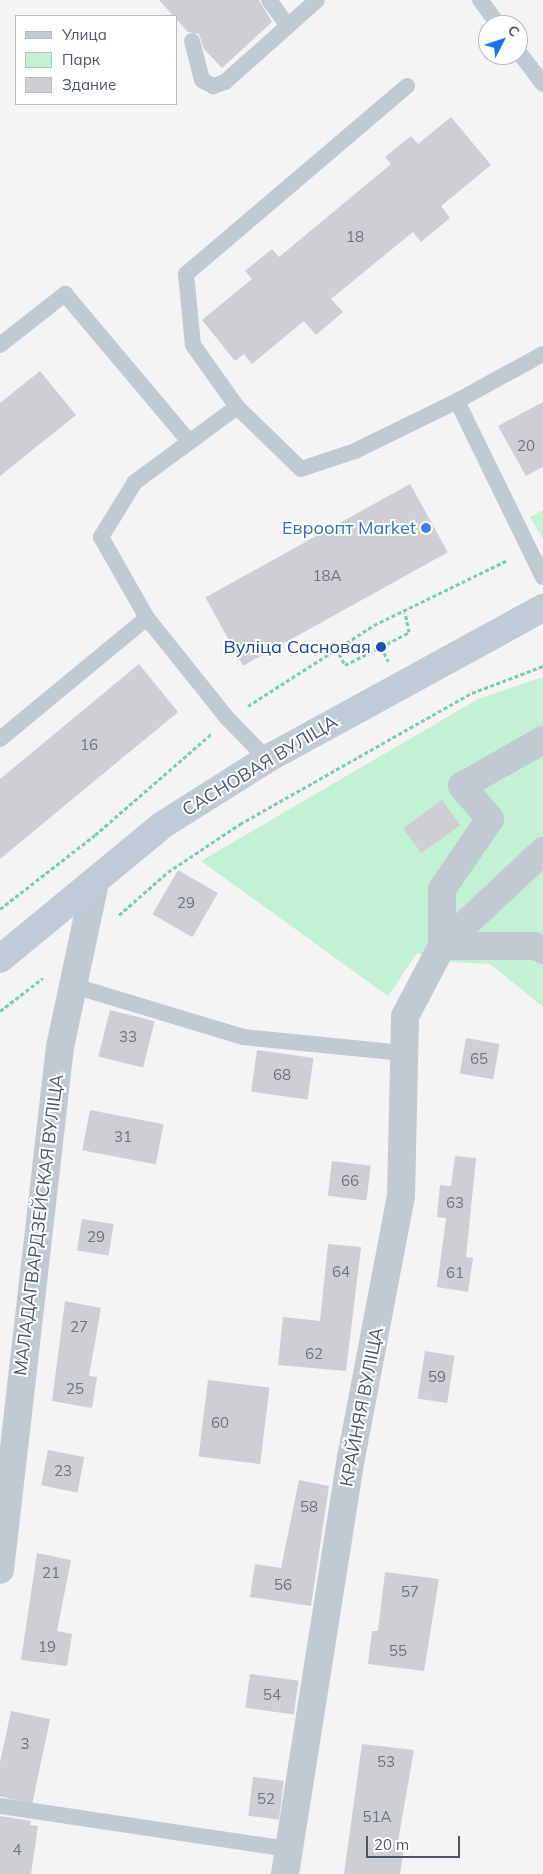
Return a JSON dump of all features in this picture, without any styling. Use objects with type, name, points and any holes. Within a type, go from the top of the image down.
[{"type":"main road","name":"САСНОВАЯ ВУЛІЦА","points":[[0,959],[164,824],[267,759],[543,608]]},
{"type":"street","name":"КРАЙНЯЯ ВУЛІЦА","points":[[442,946],[442,890],[490,819],[462,786],[543,740]]},
{"type":"street","name":"КРАЙНЯЯ ВУЛІЦА","points":[[287,1862],[351,1458],[401,1196],[405,1016],[442,946],[543,851]]},
{"type":"street","name":"МАЛАДАГВАРДЗЕЙСКАЯ ВУЛІЦА","points":[[0,1570],[60,1047],[71,984],[95,882]]},
{"type":"street","points":[[442,946],[534,946],[543,950]]},
{"type":"lane","points":[[268,0],[288,26]]},
{"type":"lane","points":[[192,41],[195,65],[202,80],[213,86],[225,82],[317,0]]},
{"type":"lane","points":[[480,0],[491,15]]},
{"type":"lane","points":[[528,64],[543,84]]},
{"type":"lane","points":[[407,86],[186,274],[193,345],[237,406],[302,469],[355,451],[457,401],[543,354]]},
{"type":"lane","points":[[0,345],[65,294],[189,441]]},
{"type":"lane","points":[[457,401],[543,577]]},
{"type":"lane","points":[[237,406],[135,482],[100,537],[147,618],[228,719],[267,759]]},
{"type":"lane","points":[[0,739],[147,618]]},
{"type":"lane","points":[[71,984],[243,1036],[403,1053]]},
{"type":"lane","points":[[0,1806],[287,1862]]},
{"type":"path","points":[[0,909],[94,835],[228,719],[336,648],[530,548]]},
{"type":"path","points":[[336,648],[345,665],[409,632],[405,611]]},
{"type":"path","points":[[168,872],[374,746],[472,693],[543,666]]},
{"type":"green space","points":[[543,510],[543,538],[530,517]]},
{"type":"green space","points":[[543,677],[543,1007],[490,964],[452,962],[417,953],[388,996],[201,861],[478,699]]},
{"type":"building","points":[[159,0],[259,0],[272,22],[222,68],[204,49],[199,34],[188,32],[178,21],[178,15],[173,15]]},
{"type":"building","points":[[451,117],[491,165],[441,206],[450,218],[421,242],[413,232],[331,299],[343,312],[316,335],[304,321],[252,364],[244,354],[235,361],[202,320],[252,279],[245,271],[272,249],[279,257],[391,164],[385,157],[411,136],[418,144]]},
{"type":"building","points":[[40,371],[76,415],[0,476],[0,403]]},
{"type":"building","points":[[543,402],[543,467],[526,476],[498,426]]},
{"type":"building","points":[[410,484],[448,552],[243,666],[205,597]]},
{"type":"building","points":[[139,664],[178,712],[0,859],[0,779]]},
{"type":"building","points":[[442,800],[460,825],[421,853],[403,828]]},
{"type":"building","points":[[178,870],[218,893],[192,937],[152,914]]},
{"type":"building","points":[[110,1010],[155,1021],[143,1068],[98,1057]]},
{"type":"building","points":[[466,1038],[499,1044],[493,1079],[460,1073]]},
{"type":"building","points":[[257,1050],[313,1058],[308,1100],[251,1092]]},
{"type":"building","points":[[90,1110],[164,1124],[156,1165],[82,1150]]},
{"type":"building","points":[[455,1156],[476,1158],[466,1257],[473,1258],[468,1292],[437,1287],[446,1218],[437,1217],[440,1185],[451,1186]]},
{"type":"building","points":[[332,1161],[371,1166],[366,1200],[328,1196]]},
{"type":"building","points":[[82,1219],[114,1224],[109,1256],[77,1251]]},
{"type":"building","points":[[328,1244],[361,1247],[346,1371],[278,1365],[283,1317],[320,1321]]},
{"type":"building","points":[[65,1301],[101,1308],[89,1376],[97,1377],[92,1408],[52,1401]]},
{"type":"building","points":[[425,1351],[455,1356],[447,1403],[417,1398]]},
{"type":"building","points":[[208,1380],[270,1388],[260,1464],[199,1456]]},
{"type":"building","points":[[48,1450],[84,1457],[77,1492],[41,1485]]},
{"type":"building","points":[[299,1480],[329,1486],[311,1606],[250,1597],[255,1564],[281,1568]]},
{"type":"building","points":[[37,1553],[71,1560],[57,1631],[72,1634],[67,1666],[21,1660]]},
{"type":"building","points":[[385,1572],[439,1579],[424,1671],[368,1664],[372,1631],[378,1631]]},
{"type":"building","points":[[250,1674],[299,1681],[294,1714],[245,1708]]},
{"type":"building","points":[[11,1711],[50,1719],[32,1803],[0,1797],[0,1763]]},
{"type":"building","points":[[362,1744],[414,1750],[397,1847],[404,1848],[400,1874],[344,1874]]},
{"type":"building","points":[[253,1777],[284,1781],[279,1819],[248,1816]]},
{"type":"building","points":[[0,1816],[31,1821],[30,1825],[38,1826],[31,1874],[0,1874]]},
{"type":"place","name":"Евроопт Market","points":[[426,528]]},
{"type":"place","name":"Вуліца Сасновая","points":[[381,647]]}]
